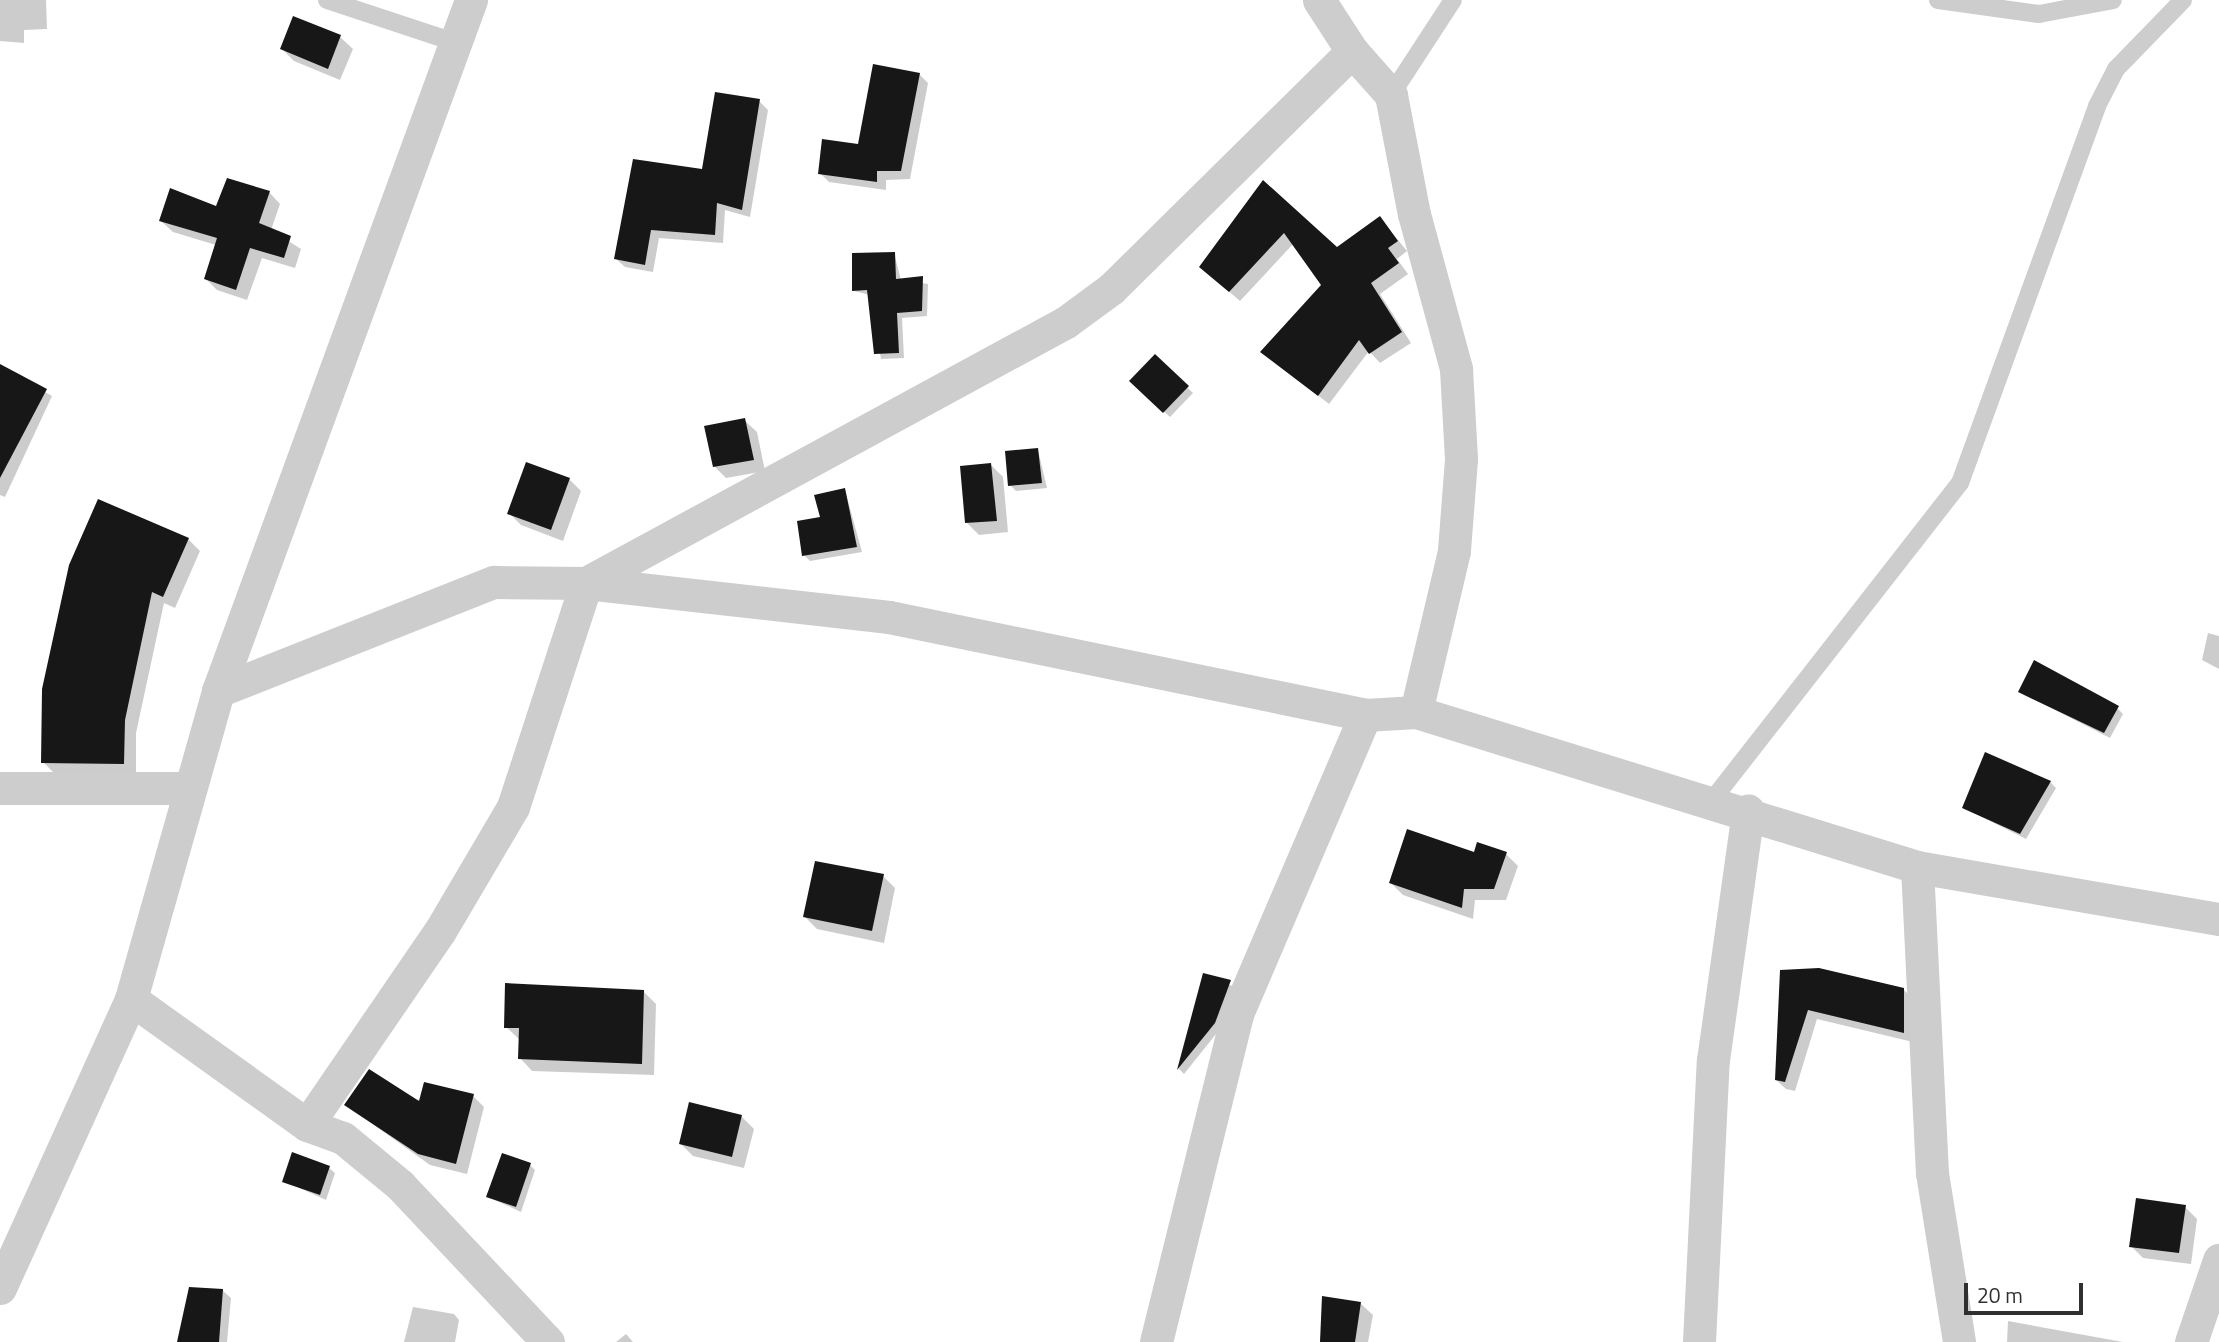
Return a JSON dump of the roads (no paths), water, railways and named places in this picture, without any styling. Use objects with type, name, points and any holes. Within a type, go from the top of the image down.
[{"type":"street","points":[[0,1288],[131,999],[187,788],[218,691],[451,41],[471,0]]},
{"type":"street","points":[[1320,0],[1352,51],[1391,95],[1414,214],[1453,351],[1461,459],[1449,582],[1416,712]]},
{"type":"street","points":[[307,1125],[440,932],[513,807],[586,583],[1066,322],[1111,289],[1352,51]]},
{"type":"street","points":[[218,691],[494,582],[586,583],[889,617],[1365,715],[1416,712],[1713,799],[1917,867],[2219,919]]},
{"type":"street","points":[[1156,1342],[1237,1014],[1365,715]]},
{"type":"street","points":[[0,788],[187,788]]},
{"type":"street","points":[[1699,1342],[1713,1060],[1748,810]]},
{"type":"street","points":[[1917,867],[1932,1173],[1959,1342]]},
{"type":"street","points":[[131,999],[307,1125],[342,1138],[400,1185],[548,1342]]},
{"type":"street","points":[[2191,1342],[2219,1260]]},
{"type":"lane","points":[[327,0],[451,41]]},
{"type":"lane","points":[[1391,95],[1453,0]]},
{"type":"lane","points":[[1938,0],[2001,6],[2039,14],[2113,0]]},
{"type":"lane","points":[[1713,799],[1961,483],[2098,106],[2116,69],[2183,0]]}]
